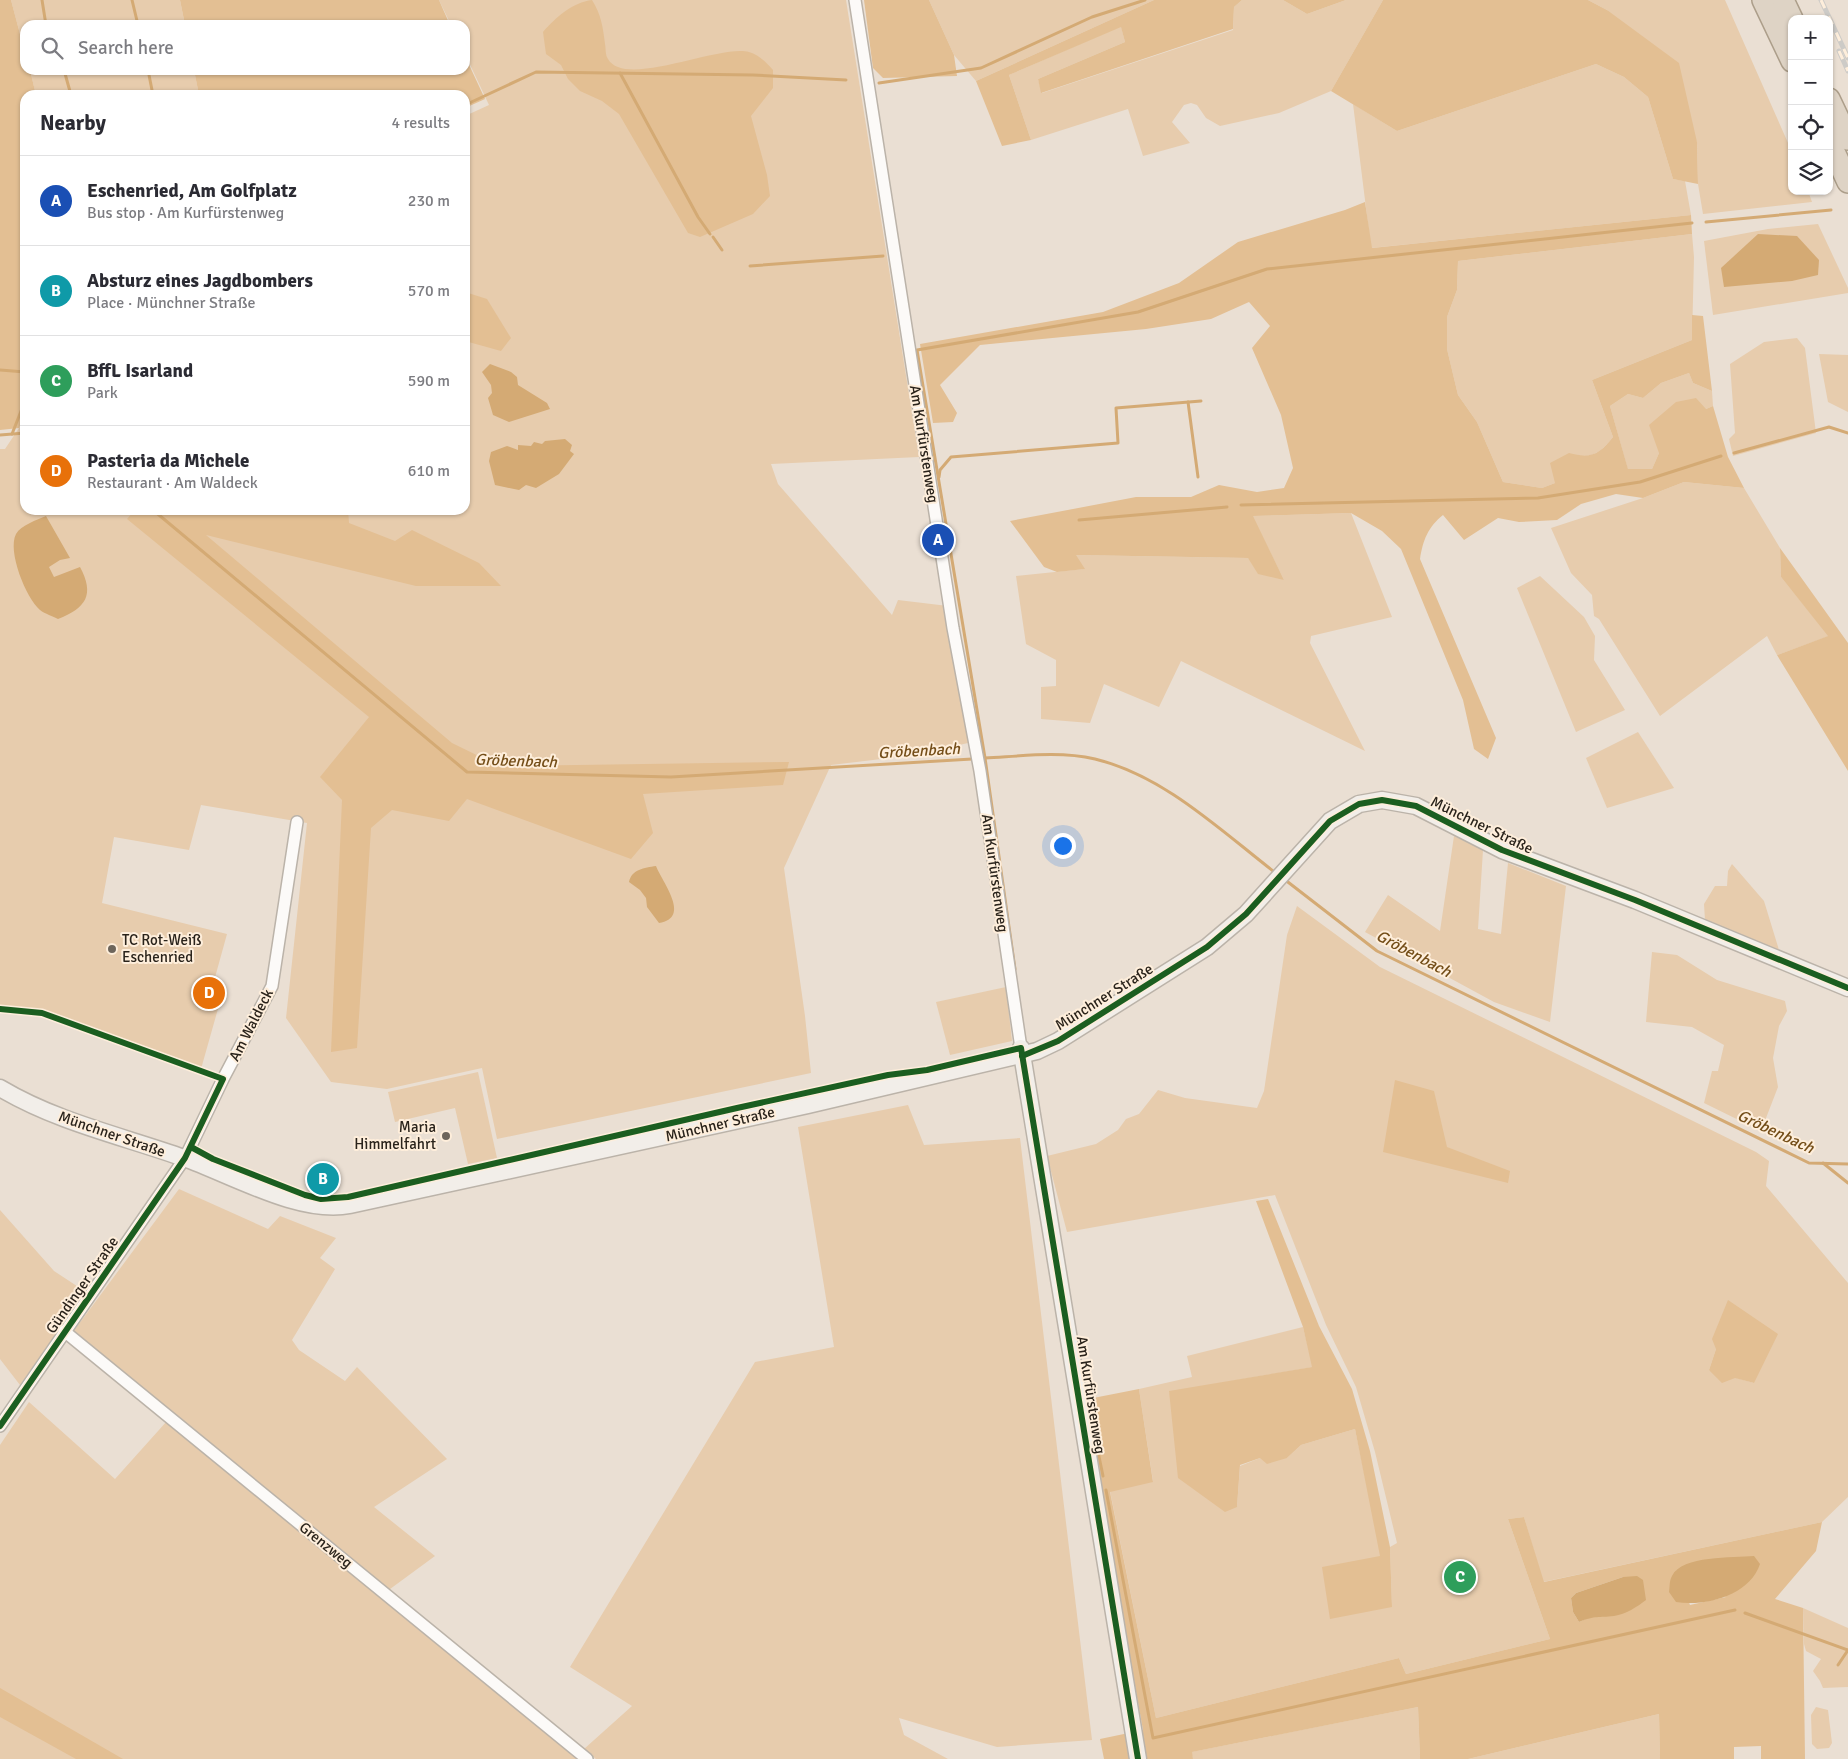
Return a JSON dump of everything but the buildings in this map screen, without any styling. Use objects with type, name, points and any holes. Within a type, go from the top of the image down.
[{"type":"highway","points":[[1763,0],[1792,60]]},
{"type":"highway","points":[[1783,0],[1790,15]]},
{"type":"highway","points":[[1832,105],[1848,139]]},
{"type":"highway","points":[[1833,150],[1848,182]]},
{"type":"street","name":"Am Kurfürstenweg","points":[[855,0],[952,618],[980,771],[1022,1052],[1137,1753]]},
{"type":"street","name":"Münchner Straße","points":[[0,1088],[48,1112],[86,1127],[185,1158],[287,1198],[323,1208],[339,1207],[1022,1052],[1058,1041],[1207,947],[1246,914],[1283,876],[1330,822],[1359,804],[1374,801],[1399,802],[1416,806],[1502,850],[1635,900],[1848,988]]},
{"type":"street","name":"Am Waldeck","points":[[185,1158],[223,1079],[272,986],[297,822]]},
{"type":"street","name":"Gündinger Straße","points":[[0,1426],[185,1158]]},
{"type":"street","name":"Grenzweg","points":[[64,1331],[588,1759]]},
{"type":"shaded area","points":[[0,0],[11,0],[20,34],[20,75],[31,75],[35,90],[20,90],[20,426],[19,428],[0,430]]},
{"type":"shaded area","points":[[11,0],[180,0],[184,20],[20,20],[20,34]]},
{"type":"shaded area","points":[[180,0],[439,0],[448,20],[184,20]]},
{"type":"shaded area","points":[[439,0],[846,0],[919,457],[771,464],[778,484],[892,615],[898,600],[948,606],[968,743],[915,755],[831,765],[784,868],[811,1073],[497,1139],[482,1068],[387,1089],[331,1082],[286,1018],[307,823],[201,805],[189,850],[114,837],[102,903],[227,934],[214,981],[225,984],[201,1069],[43,1010],[0,1006],[0,449],[5,449],[20,426],[20,515],[470,515],[470,114],[489,105],[470,65],[470,20],[449,20]]},
{"type":"shaded area","points":[[592,0],[598,10],[601,21],[607,57],[618,67],[633,69],[652,68],[735,51],[749,52],[756,55],[773,70],[773,88],[751,116],[767,175],[770,196],[753,214],[700,237],[688,233],[619,114],[602,101],[580,91],[568,79],[561,65],[546,54],[543,32],[553,21],[571,7]]},
{"type":"shaded area","points":[[864,0],[929,0],[954,55],[957,76],[883,78],[873,68]]},
{"type":"shaded area","points":[[929,0],[1154,0],[976,81],[954,55]]},
{"type":"shaded area","points":[[1154,0],[1242,0],[1234,7],[1233,29],[1041,93],[1038,79],[1125,42],[1121,27],[1009,75],[1031,140],[1002,146],[976,81]]},
{"type":"shaded area","points":[[1242,0],[1283,0],[1307,14],[1346,0],[1383,0],[1331,91],[1279,113],[1220,126],[1206,118],[1197,105],[1191,103],[1184,105],[1172,122],[1190,143],[1143,156],[1128,109],[1031,140],[1009,75],[1121,26],[1125,42],[1038,79],[1042,93],[1233,30],[1234,7]]},
{"type":"shaded area","points":[[1283,0],[1346,0],[1307,14]]},
{"type":"shaded area","points":[[1383,0],[1588,0],[1607,10],[1679,63],[1697,142],[1698,184],[1673,179],[1648,97],[1624,77],[1596,64],[1397,131],[1331,91]]},
{"type":"shaded area","points":[[1588,0],[1725,0],[1788,143],[1788,195],[1809,195],[1812,202],[1703,214],[1698,184],[1697,142],[1607,10]]},
{"type":"shaded area","points":[[1596,64],[1624,77],[1648,97],[1673,179],[1685,181],[1691,215],[1371,248],[1353,104],[1397,131]]},
{"type":"shaded area","points":[[470,67],[485,99],[470,106],[470,90],[198,90],[195,75],[470,75]]},
{"type":"shaded area","points":[[31,75],[195,75],[198,90],[35,90]]},
{"type":"shaded area","points":[[1365,202],[1372,248],[1691,215],[1692,234],[1458,261],[1457,290],[1447,317],[1447,349],[1458,395],[1477,422],[1503,482],[1542,488],[1555,483],[1550,463],[1569,453],[1589,455],[1604,448],[1613,437],[1592,380],[1692,340],[1692,315],[1703,316],[1712,391],[1693,383],[1689,373],[1661,383],[1643,398],[1628,394],[1610,406],[1628,469],[1652,469],[1659,453],[1649,425],[1676,402],[1696,398],[1706,409],[1713,406],[1728,457],[1744,488],[1684,482],[1643,498],[1616,494],[1581,504],[1557,520],[1519,522],[1498,518],[1464,540],[1443,515],[1434,524],[1427,534],[1420,559],[1496,738],[1488,759],[1474,749],[1463,700],[1401,549],[1382,531],[1351,513],[1253,516],[1284,580],[1258,574],[1248,558],[1076,555],[1085,569],[1057,572],[1044,567],[1010,521],[1136,497],[1191,497],[1219,485],[1257,492],[1284,488],[1293,468],[1281,415],[1252,348],[1270,326],[1249,302],[1211,319],[1146,329],[980,345],[940,385],[957,413],[953,422],[933,423],[920,344],[1103,312],[1179,283],[1238,242],[1345,210]]},
{"type":"shaded area","points":[[1818,224],[1848,288],[1848,293],[1713,315],[1704,241],[1768,229]]},
{"type":"shaded area","points":[[1692,234],[1694,257],[1692,340],[1592,380],[1613,437],[1604,448],[1589,455],[1569,454],[1555,483],[1542,488],[1503,482],[1477,422],[1458,395],[1447,349],[1447,317],[1457,290],[1458,261]]},
{"type":"shaded area","points":[[1758,234],[1797,236],[1819,260],[1818,275],[1792,281],[1724,287],[1721,268]]},
{"type":"shaded area","points":[[470,294],[487,299],[511,338],[501,351],[470,342]]},
{"type":"shaded area","points":[[1797,338],[1805,348],[1816,433],[1733,456],[1729,439],[1735,433],[1730,364],[1764,342]]},
{"type":"shaded area","points":[[1819,354],[1848,355],[1848,412],[1828,402]]},
{"type":"shaded area","points":[[490,364],[511,372],[517,377],[518,385],[547,403],[550,409],[509,422],[493,415],[488,398],[492,393],[491,385],[482,372]]},
{"type":"shaded area","points":[[1689,373],[1693,383],[1712,391],[1713,406],[1706,409],[1659,453],[1652,469],[1628,470],[1610,406],[1628,394],[1643,398],[1661,383]]},
{"type":"shaded area","points":[[565,439],[572,445],[570,451],[574,454],[559,474],[536,488],[526,485],[519,490],[495,485],[489,461],[491,452],[507,446],[518,450],[518,445],[531,446],[534,442],[542,444],[545,441]]},
{"type":"shaded area","points":[[1684,482],[1744,488],[1780,548],[1781,577],[1829,636],[1777,655],[1767,636],[1660,716],[1599,619],[1594,616],[1592,595],[1571,573],[1551,528],[1643,498]]},
{"type":"shaded area","points":[[1351,513],[1392,617],[1311,636],[1310,643],[1365,751],[1181,661],[1159,707],[1104,684],[1090,723],[1041,719],[1041,687],[1056,686],[1056,660],[1026,644],[1016,576],[1084,569],[1075,555],[1248,558],[1284,580],[1252,516]]},
{"type":"shaded area","points":[[131,515],[348,515],[349,523],[395,541],[412,530],[479,563],[501,586],[416,586],[206,535],[452,743],[499,766],[789,762],[783,785],[643,794],[653,833],[631,859],[467,799],[449,821],[392,810],[371,828],[357,1048],[331,1052],[342,800],[320,777],[369,717],[127,519]]},
{"type":"shaded area","points":[[46,516],[70,558],[60,560],[49,567],[54,577],[80,567],[87,585],[87,593],[81,605],[68,615],[58,619],[40,610],[29,595],[19,574],[14,551],[14,542],[18,531]]},
{"type":"shaded area","points":[[1780,548],[1848,643],[1848,771],[1777,655],[1828,636],[1781,577]]},
{"type":"shaded area","points":[[1540,576],[1584,617],[1595,636],[1594,660],[1625,710],[1576,732],[1517,588]]},
{"type":"shaded area","points":[[1638,732],[1674,788],[1607,808],[1586,758]]},
{"type":"shaded area","points":[[1454,836],[1483,850],[1478,929],[1501,934],[1508,863],[1566,886],[1550,1022],[1494,1002],[1365,932],[1388,895],[1440,931]]},
{"type":"shaded area","points":[[1732,864],[1764,901],[1779,950],[1705,920],[1704,904],[1715,886],[1727,886],[1728,871]]},
{"type":"shaded area","points":[[656,866],[674,907],[673,914],[669,920],[659,923],[647,907],[646,898],[640,890],[629,882],[636,872]]},
{"type":"shaded area","points":[[1297,906],[1380,967],[1756,1152],[1769,1161],[1766,1186],[1848,1283],[1848,1497],[1822,1522],[1543,1582],[1524,1517],[1508,1519],[1550,1639],[1406,1674],[1399,1658],[1156,1718],[1110,1491],[1153,1481],[1139,1389],[1192,1377],[1187,1356],[1303,1327],[1313,1367],[1169,1392],[1237,1507],[1240,1466],[1260,1458],[1287,1458],[1301,1445],[1355,1429],[1392,1607],[1390,1547],[1397,1543],[1375,1452],[1356,1387],[1326,1325],[1275,1195],[1067,1232],[1047,1156],[1096,1144],[1118,1130],[1126,1119],[1139,1114],[1158,1090],[1185,1098],[1257,1108],[1264,1091],[1287,935]],"holes":[[[1716,1349],[1754,1383],[1709,1370]]]},
{"type":"shaded area","points":[[1652,952],[1677,955],[1717,980],[1785,1001],[1787,1011],[1779,1026],[1773,1058],[1778,1087],[1761,1131],[1704,1103],[1712,1071],[1718,1071],[1724,1045],[1692,1027],[1646,1022]]},
{"type":"shaded area","points":[[1006,987],[1012,1041],[950,1055],[936,1002]]},
{"type":"shaded area","points":[[478,1072],[497,1158],[468,1164],[455,1108],[395,1122],[388,1092]]},
{"type":"shaded area","points":[[1395,1080],[1434,1091],[1447,1147],[1510,1171],[1508,1183],[1383,1152]]},
{"type":"shaded area","points":[[908,1105],[924,1145],[1020,1138],[1092,1740],[997,1747],[899,1718],[904,1735],[948,1759],[596,1759],[584,1749],[632,1706],[570,1667],[755,1362],[834,1347],[798,1127]]},
{"type":"shaded area","points":[[179,1189],[268,1229],[280,1216],[336,1238],[320,1258],[335,1269],[292,1340],[299,1350],[345,1381],[357,1367],[447,1459],[374,1507],[435,1556],[386,1592],[73,1332]]},
{"type":"shaded area","points":[[1268,1199],[1319,1326],[1352,1389],[1370,1451],[1390,1547],[1392,1607],[1330,1619],[1322,1567],[1380,1556],[1355,1429],[1301,1445],[1287,1458],[1267,1464],[1260,1458],[1240,1465],[1237,1507],[1225,1512],[1178,1478],[1169,1391],[1312,1367],[1303,1327],[1256,1201]]},
{"type":"shaded area","points":[[0,1210],[54,1271],[86,1292],[20,1385],[0,1359]]},
{"type":"shaded area","points":[[1728,1300],[1778,1334],[1754,1383],[1735,1378],[1722,1383],[1709,1370],[1716,1349],[1712,1339]]},
{"type":"shaded area","points":[[1139,1389],[1153,1482],[1110,1492],[1156,1718],[1399,1658],[1406,1674],[1550,1639],[1508,1519],[1524,1517],[1544,1582],[1822,1522],[1816,1551],[1775,1599],[1803,1608],[1805,1759],[1761,1759],[1761,1746],[1734,1747],[1734,1759],[1660,1759],[1659,1714],[1468,1759],[1420,1759],[1418,1707],[1192,1752],[1193,1759],[1104,1759],[1100,1739],[1143,1730],[1083,1400]],"holes":[[[1676,1570],[1726,1597],[1690,1605]],[[1623,1577],[1614,1616],[1594,1615],[1579,1622],[1573,1612],[1571,1598],[1576,1593]]]},
{"type":"shaded area","points":[[29,1402],[115,1479],[167,1421],[580,1759],[0,1759],[0,1445]]},
{"type":"shaded area","points":[[1754,1556],[1760,1564],[1755,1575],[1737,1591],[1700,1603],[1676,1602],[1669,1592],[1672,1576],[1686,1564],[1709,1559]]},
{"type":"shaded area","points":[[1637,1576],[1643,1580],[1646,1600],[1623,1614],[1579,1622],[1573,1612],[1571,1598],[1576,1593],[1623,1577]]},
{"type":"shaded area","points":[[1803,1608],[1848,1628],[1848,1687],[1823,1688],[1813,1671],[1821,1659],[1806,1651],[1804,1644]]},
{"type":"shaded area","points":[[0,1688],[123,1759],[76,1759],[0,1717]]},
{"type":"shaded area","points":[[1418,1707],[1420,1759],[1193,1759],[1191,1752]]},
{"type":"shaded area","points":[[1816,1707],[1828,1710],[1832,1743],[1829,1748],[1817,1749],[1812,1744],[1811,1715]]},
{"type":"shaded area","points":[[1659,1714],[1660,1759],[1468,1759]]},
{"type":"waterway","points":[[42,0],[45,20]]},
{"type":"waterway","points":[[132,0],[137,20]]},
{"type":"waterway","points":[[879,83],[981,68],[1092,17],[1145,0]]},
{"type":"waterway","points":[[470,103],[536,72],[753,75],[846,80]]},
{"type":"waterway","points":[[620,73],[698,217],[710,234]]},
{"type":"waterway","points":[[65,75],[70,90]]},
{"type":"waterway","points":[[149,75],[152,90]]},
{"type":"waterway","points":[[1706,222],[1831,210]]},
{"type":"waterway","points":[[1015,969],[985,758],[917,350],[1138,312],[1267,269],[1692,223]]},
{"type":"waterway","points":[[713,237],[722,250]]},
{"type":"waterway","points":[[750,266],[883,256]]},
{"type":"waterway","points":[[0,370],[20,372]]},
{"type":"waterway","points":[[939,477],[940,470],[951,457],[1118,443],[1116,408],[1201,401]]},
{"type":"waterway","points":[[1188,402],[1198,477]]},
{"type":"waterway","points":[[12,434],[20,414]]},
{"type":"waterway","points":[[1734,453],[1829,427],[1848,433]]},
{"type":"waterway","name":"Gröbenbach","points":[[0,435],[20,433]]},
{"type":"waterway","points":[[1241,505],[1538,498],[1640,482],[1721,456]]},
{"type":"waterway","points":[[1079,520],[1227,507]]},
{"type":"waterway","name":"Gröbenbach","points":[[159,515],[467,772],[671,777],[972,759]]},
{"type":"waterway","name":"Gröbenbach","points":[[985,758],[1068,755],[1095,759],[1121,767],[1145,778],[1191,807],[1277,874]]},
{"type":"waterway","name":"Gröbenbach","points":[[1284,879],[1377,951],[1809,1163],[1848,1164]]},
{"type":"waterway","points":[[1823,1163],[1848,1183]]},
{"type":"waterway","points":[[1085,1389],[1103,1476]]},
{"type":"waterway","points":[[1106,1490],[1153,1738],[1735,1610]]},
{"type":"waterway","points":[[1745,1613],[1848,1650]]},
{"type":"waterway","points":[[1838,1665],[1848,1650]]},
{"type":"railway","points":[[1821,0],[1848,58]]},
{"type":"railway","points":[[1839,51],[1848,71]]},
{"type":"cycle path","points":[[1022,1056],[1058,1041],[1207,947],[1246,914],[1330,821],[1359,804],[1382,800],[1416,806],[1502,850],[1635,900],[1848,988]]},
{"type":"cycle path","points":[[0,1009],[42,1013],[223,1079],[185,1158],[0,1426]]},
{"type":"cycle path","points":[[191,1147],[213,1159],[305,1195],[321,1199],[348,1197],[737,1108],[888,1075],[927,1070],[1021,1048],[1138,1759]]},
{"type":"place","name":"Eschenried, Am Golfplatz","points":[[938,540]]},
{"type":"place","name":"TC Rot-Weiß Eschenried","points":[[112,949]]},
{"type":"place","name":"Pasteria da Michele","points":[[209,993]]},
{"type":"place","name":"Maria Himmelfahrt","points":[[446,1136]]},
{"type":"place","name":"Absturz eines Jagdbombers","points":[[323,1179]]},
{"type":"place","name":"BffL Isarland","points":[[1460,1577]]}]
